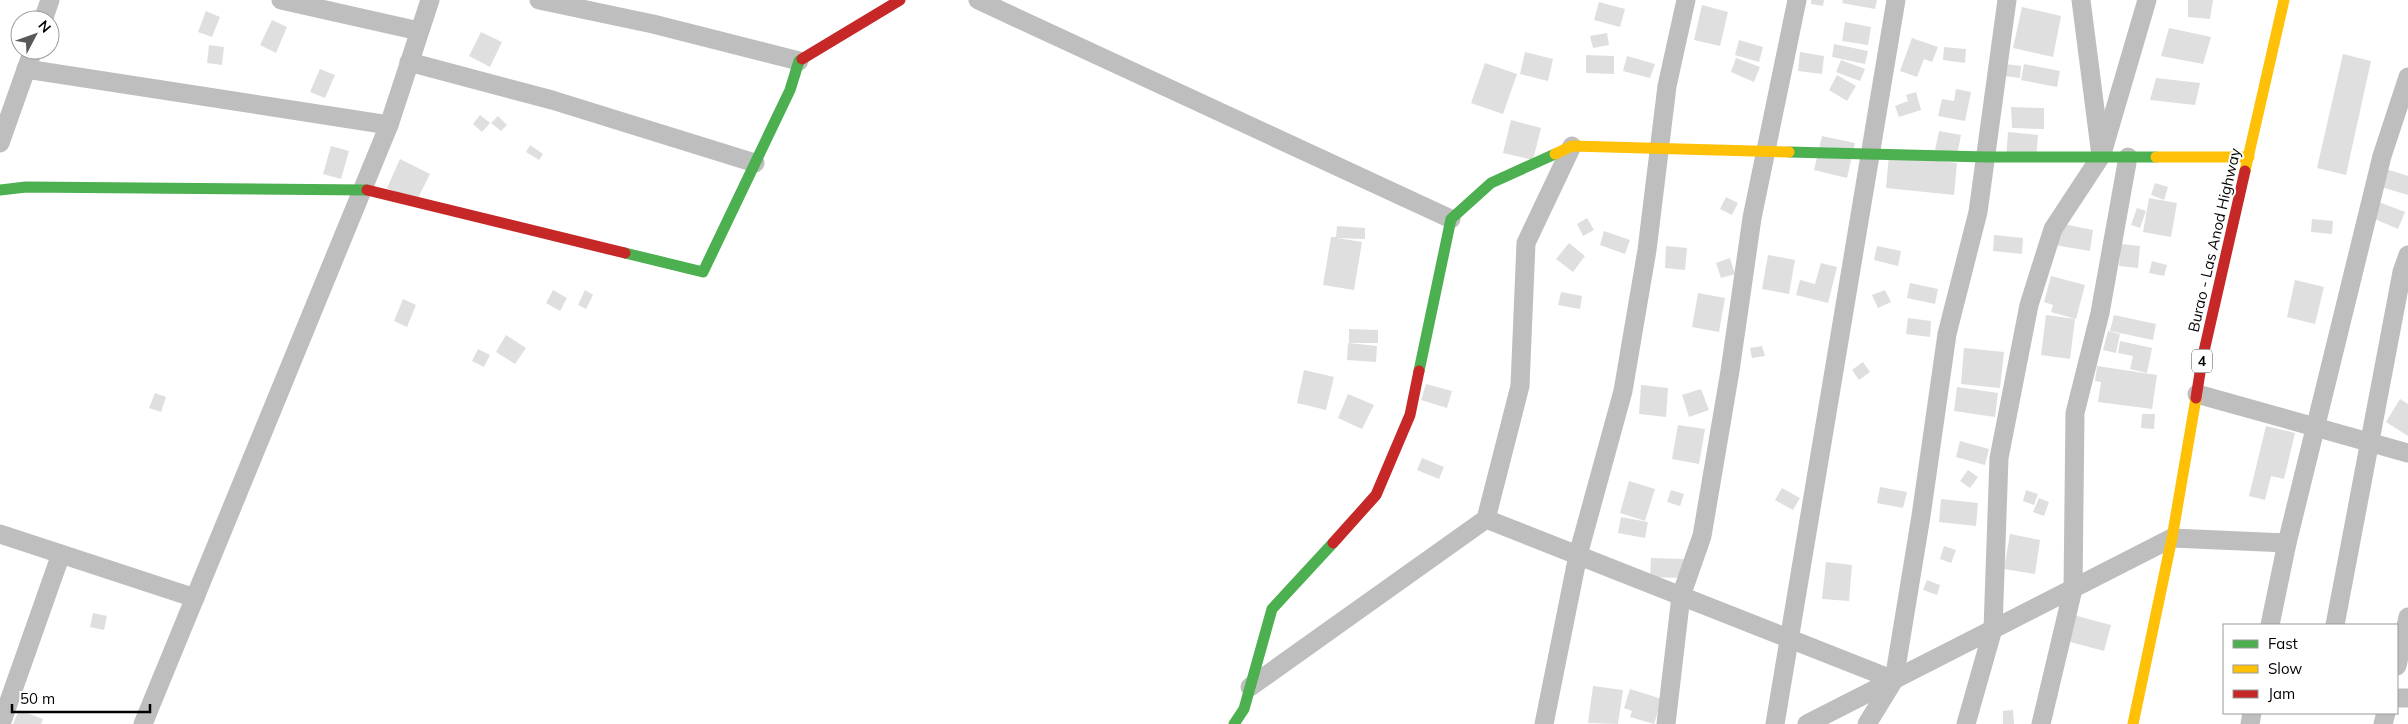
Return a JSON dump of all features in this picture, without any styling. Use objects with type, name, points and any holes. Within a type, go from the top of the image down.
[{"type":"main road","points":[[0,190],[26,187],[363,189],[703,272],[790,90],[799,61],[900,0]]},
{"type":"main road","name":"Burao - Las Anod Highway","points":[[2133,724],[2172,538],[2197,394],[2284,0]]},
{"type":"main road","points":[[1234,724],[1244,709],[1272,609],[1376,494],[1410,414],[1451,219],[1491,183],[1572,146],[1986,157],[2249,157]]},
{"type":"street","points":[[281,0],[419,32]]},
{"type":"street","points":[[142,724],[389,125],[430,0]]},
{"type":"street","points":[[539,0],[653,24],[799,61]]},
{"type":"street","points":[[978,0],[1451,219]]},
{"type":"street","points":[[1544,724],[1578,555],[1623,391],[1646,250],[1667,86],[1686,0]]},
{"type":"street","points":[[1666,724],[1681,596],[1702,536],[1730,371],[1752,218],[1797,0]]},
{"type":"street","points":[[1775,724],[1896,0]]},
{"type":"street","points":[[1867,724],[1894,680],[1921,516],[1947,334],[1978,212],[2007,0]]},
{"type":"street","points":[[2081,0],[2101,156]]},
{"type":"street","points":[[1966,724],[1993,629],[1998,458],[2030,306],[2053,229],[2101,156],[2147,0]]},
{"type":"street","points":[[0,143],[29,60]]},
{"type":"street","points":[[409,62],[552,100],[755,163]]},
{"type":"street","points":[[26,69],[389,125]]},
{"type":"street","points":[[2270,624],[2288,543],[2382,156],[2408,77]]},
{"type":"street","points":[[1250,687],[1486,519],[1520,386],[1526,243],[1572,146]]},
{"type":"street","points":[[2041,724],[2072,589],[2075,413],[2100,313],[2128,157]]},
{"type":"street","points":[[2335,624],[2402,272],[2408,255]]},
{"type":"street","points":[[2197,394],[2408,453]]},
{"type":"street","points":[[1486,519],[1894,680]]},
{"type":"street","points":[[0,534],[194,598]]},
{"type":"street","points":[[1807,724],[2172,538],[2288,543]]},
{"type":"street","points":[[1,724],[61,554]]},
{"type":"street","points":[[2398,662],[2408,617]]},
{"type":"building","points":[[1811,0],[1824,0],[1823,6],[1811,4]]},
{"type":"building","points":[[1843,0],[1877,0],[1875,9],[1842,3]]},
{"type":"building","points":[[2188,0],[2213,0],[2210,19],[2188,17]]},
{"type":"building","points":[[1599,2],[1625,9],[1620,27],[1594,20]]},
{"type":"building","points":[[1702,5],[1728,12],[1720,46],[1694,40]]},
{"type":"building","points":[[2022,7],[2061,16],[2053,57],[2013,48]]},
{"type":"building","points":[[206,11],[220,17],[212,37],[198,32]]},
{"type":"building","points":[[272,20],[287,27],[276,53],[260,45]]},
{"type":"building","points":[[1845,22],[1871,27],[1868,45],[1842,41]]},
{"type":"building","points":[[2169,28],[2211,37],[2203,64],[2161,56]]},
{"type":"building","points":[[481,32],[502,42],[490,67],[469,56]]},
{"type":"building","points":[[1607,33],[1609,45],[1593,48],[1590,36]]},
{"type":"building","points":[[1912,38],[1938,47],[1932,62],[1924,59],[1917,77],[1900,71]]},
{"type":"building","points":[[1739,40],[1763,47],[1759,62],[1735,55]]},
{"type":"building","points":[[1834,44],[1868,51],[1865,64],[1832,57]]},
{"type":"building","points":[[209,45],[224,47],[222,65],[207,63]]},
{"type":"building","points":[[1944,47],[1966,49],[1965,63],[1943,60]]},
{"type":"building","points":[[1525,52],[1553,59],[1548,81],[1520,74]]},
{"type":"building","points":[[1800,52],[1824,56],[1822,74],[1798,71]]},
{"type":"building","points":[[2343,54],[2371,61],[2346,175],[2317,168]]},
{"type":"building","points":[[1586,55],[1614,56],[1614,74],[1586,73]]},
{"type":"building","points":[[1627,56],[1655,64],[1650,78],[1623,71]]},
{"type":"building","points":[[1736,58],[1760,67],[1754,82],[1731,72]]},
{"type":"building","points":[[1841,60],[1865,69],[1860,81],[1836,72]]},
{"type":"building","points":[[1485,63],[1517,74],[1503,114],[1471,103]]},
{"type":"building","points":[[2005,64],[2021,66],[2020,78],[2004,76]]},
{"type":"building","points":[[2024,64],[2060,71],[2057,87],[2021,80]]},
{"type":"building","points":[[320,69],[335,75],[325,98],[310,92]]},
{"type":"building","points":[[1837,75],[1856,86],[1847,101],[1829,90]]},
{"type":"building","points":[[2156,78],[2200,83],[2195,105],[2150,100]]},
{"type":"building","points":[[1956,89],[1971,92],[1965,121],[1938,116],[1942,99],[1954,101]]},
{"type":"building","points":[[1916,92],[1921,110],[1899,117],[1895,106],[1908,101],[1906,95]]},
{"type":"building","points":[[2011,107],[2044,108],[2044,129],[2012,128]]},
{"type":"building","points":[[480,115],[490,123],[482,132],[473,124]]},
{"type":"building","points":[[498,116],[507,125],[501,131],[491,123]]},
{"type":"building","points":[[1511,120],[1541,128],[1533,160],[1503,153]]},
{"type":"building","points":[[1939,131],[1961,135],[1957,155],[1935,150]]},
{"type":"building","points":[[2008,132],[2038,135],[2036,161],[2006,158]]},
{"type":"building","points":[[1822,136],[1855,143],[1847,178],[1814,170]]},
{"type":"building","points":[[530,145],[543,154],[539,160],[526,152]]},
{"type":"building","points":[[331,146],[349,151],[341,179],[323,174]]},
{"type":"building","points":[[1889,155],[1957,163],[1954,195],[1886,188]]},
{"type":"building","points":[[400,159],[430,174],[416,202],[387,188]]},
{"type":"building","points":[[2386,169],[2408,176],[2408,195],[2381,187]]},
{"type":"building","points":[[2155,183],[2168,187],[2164,200],[2151,195]]},
{"type":"building","points":[[1726,197],[1738,203],[1732,215],[1720,209]]},
{"type":"building","points":[[2149,198],[2177,203],[2171,237],[2143,232]]},
{"type":"building","points":[[2376,201],[2405,212],[2398,229],[2370,217]]},
{"type":"building","points":[[2137,208],[2146,211],[2140,228],[2131,225]]},
{"type":"building","points":[[1587,218],[1594,230],[1583,236],[1577,224]]},
{"type":"building","points":[[2312,219],[2333,221],[2332,234],[2311,232]]},
{"type":"building","points":[[2058,223],[2093,230],[2090,251],[2054,245]]},
{"type":"building","points":[[1337,226],[1365,228],[1365,239],[1337,238],[1362,242],[1354,290],[1323,285],[1331,237],[1336,237]]},
{"type":"building","points":[[1604,231],[1630,240],[1625,254],[1600,245]]},
{"type":"building","points":[[1994,235],[2023,238],[2022,254],[1993,251]]},
{"type":"building","points":[[1569,243],[1585,256],[1573,272],[1556,259]]},
{"type":"building","points":[[2121,244],[2140,246],[2138,268],[2119,266]]},
{"type":"building","points":[[1666,246],[1687,248],[1685,270],[1665,268]]},
{"type":"building","points":[[1877,246],[1901,251],[1898,266],[1874,260]]},
{"type":"building","points":[[1768,255],[1795,260],[1789,294],[1762,289]]},
{"type":"building","points":[[1730,258],[1735,274],[1721,278],[1716,263]]},
{"type":"building","points":[[2152,261],[2167,265],[2164,276],[2149,273]]},
{"type":"building","points":[[1821,263],[1837,267],[1828,303],[1796,295],[1800,280],[1815,284]]},
{"type":"building","points":[[2051,276],[2085,285],[2076,319],[2051,312],[2053,305],[2044,302]]},
{"type":"building","points":[[2295,280],[2324,287],[2315,324],[2287,317]]},
{"type":"building","points":[[1910,283],[1938,289],[1935,304],[1907,298]]},
{"type":"building","points":[[553,290],[567,298],[560,311],[546,303]]},
{"type":"building","points":[[585,290],[593,295],[586,309],[578,305]]},
{"type":"building","points":[[1885,290],[1891,302],[1878,308],[1872,295]]},
{"type":"building","points":[[1561,292],[1582,296],[1580,309],[1558,305]]},
{"type":"building","points":[[1698,293],[1725,298],[1719,332],[1692,327]]},
{"type":"building","points":[[403,299],[416,305],[407,327],[394,321]]},
{"type":"building","points":[[2046,315],[2075,319],[2070,359],[2041,355]]},
{"type":"building","points":[[2114,315],[2156,324],[2153,340],[2110,331]]},
{"type":"building","points":[[1908,318],[1931,321],[1930,337],[1906,334]]},
{"type":"building","points":[[1349,329],[1378,330],[1378,343],[1349,343]]},
{"type":"building","points":[[2108,331],[2120,334],[2116,353],[2103,350]]},
{"type":"building","points":[[506,335],[526,348],[515,364],[496,352]]},
{"type":"building","points":[[2120,341],[2152,348],[2147,373],[2130,369],[2133,356],[2118,353]]},
{"type":"building","points":[[1348,343],[1377,346],[1376,362],[1347,360]]},
{"type":"building","points":[[1762,346],[1765,356],[1752,358],[1750,348]]},
{"type":"building","points":[[1964,348],[2004,352],[2000,388],[1961,384]]},
{"type":"building","points":[[478,349],[490,355],[484,367],[472,361]]},
{"type":"building","points":[[1863,362],[1870,372],[1859,380],[1852,370]]},
{"type":"building","points":[[2097,366],[2157,375],[2152,409],[2098,402],[2101,382],[2095,381]]},
{"type":"building","points":[[1304,370],[1334,377],[1326,410],[1297,403]]},
{"type":"building","points":[[1426,384],[1452,391],[1447,408],[1421,400]]},
{"type":"building","points":[[1641,385],[1668,388],[1666,417],[1639,414]]},
{"type":"building","points":[[1957,387],[1998,393],[1995,417],[1954,411]]},
{"type":"building","points":[[1701,389],[1709,410],[1689,417],[1682,395]]},
{"type":"building","points":[[155,393],[166,397],[161,412],[149,408]]},
{"type":"building","points":[[1348,394],[1374,405],[1362,429],[1338,418]]},
{"type":"building","points":[[2400,399],[2408,404],[2408,436],[2386,422]]},
{"type":"building","points":[[2142,414],[2155,414],[2154,429],[2141,428]]},
{"type":"building","points":[[1678,425],[1705,429],[1699,464],[1672,459]]},
{"type":"building","points":[[2266,426],[2295,433],[2284,479],[2271,476],[2265,500],[2249,496]]},
{"type":"building","points":[[1960,441],[1989,449],[1985,465],[1956,457]]},
{"type":"building","points":[[1422,458],[1444,467],[1439,479],[1417,470]]},
{"type":"building","points":[[1968,470],[1978,477],[1970,488],[1960,481]]},
{"type":"building","points":[[1629,481],[1655,489],[1645,521],[1620,513]]},
{"type":"building","points":[[1880,487],[1907,492],[1903,508],[1877,503]]},
{"type":"building","points":[[1782,488],[1800,498],[1793,510],[1775,500]]},
{"type":"building","points":[[1671,490],[1684,494],[1680,506],[1667,502]]},
{"type":"building","points":[[2026,490],[2038,494],[2034,505],[2023,501]]},
{"type":"building","points":[[2039,498],[2049,502],[2044,516],[2033,512]]},
{"type":"building","points":[[1941,499],[1978,503],[1976,526],[1939,522]]},
{"type":"building","points":[[1621,517],[1648,522],[1645,538],[1618,533]]},
{"type":"building","points":[[2010,534],[2040,540],[2035,574],[2004,569]]},
{"type":"building","points":[[1944,546],[1956,550],[1951,563],[1940,559]]},
{"type":"building","points":[[1651,558],[1684,559],[1684,578],[1650,577]]},
{"type":"building","points":[[1826,562],[1852,565],[1849,601],[1822,599]]},
{"type":"building","points":[[1927,580],[1940,585],[1937,595],[1923,590]]},
{"type":"building","points":[[93,613],[107,616],[104,630],[90,627]]},
{"type":"building","points":[[2066,613],[2111,625],[2104,651],[2059,639]]},
{"type":"building","points":[[1593,686],[1623,690],[1618,724],[1588,723]]},
{"type":"building","points":[[1630,689],[1662,699],[1654,724],[1630,717],[1632,711],[1624,708]]},
{"type":"building","points":[[19,710],[43,719],[41,724],[13,724]]},
{"type":"building","points":[[2013,710],[2014,724],[2003,724],[2003,711]]},
{"type":"traffic: fast","points":[[625,253],[703,272],[790,90],[799,61],[802,59]]},
{"type":"traffic: fast","points":[[1789,152],[1986,157],[2156,157]]},
{"type":"traffic: fast","points":[[1419,371],[1451,219],[1491,183],[1555,154]]},
{"type":"traffic: fast","points":[[0,190],[26,187],[367,190]]},
{"type":"traffic: fast","points":[[1234,724],[1244,709],[1272,609],[1333,543]]},
{"type":"traffic: slow","points":[[2245,171],[2284,0]]},
{"type":"traffic: slow","points":[[1555,154],[1572,146],[1789,152]]},
{"type":"traffic: slow","points":[[2156,157],[2249,157]]},
{"type":"traffic: slow","points":[[2133,724],[2172,538],[2196,398]]},
{"type":"traffic: jam","points":[[802,59],[900,0]]},
{"type":"traffic: jam","points":[[2196,398],[2202,360],[2245,171]]},
{"type":"traffic: jam","points":[[367,190],[625,253]]},
{"type":"traffic: jam","points":[[1333,543],[1376,495],[1410,415],[1419,371]]}]
